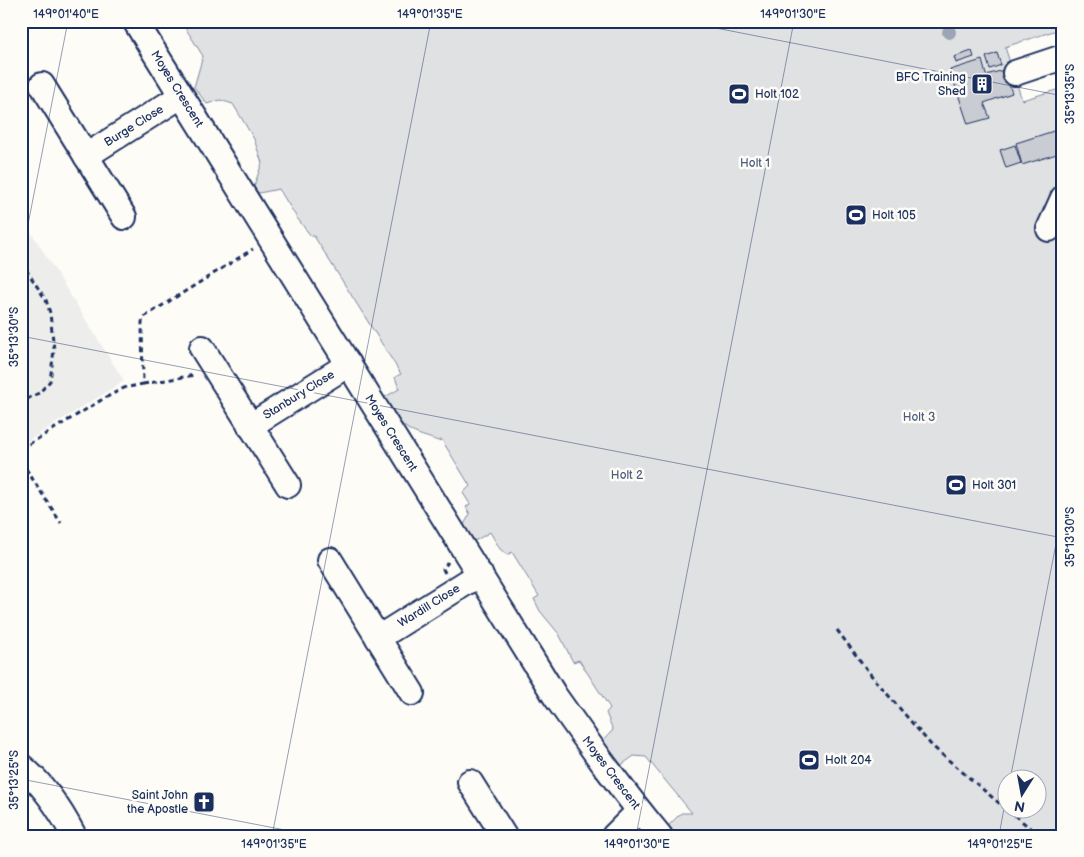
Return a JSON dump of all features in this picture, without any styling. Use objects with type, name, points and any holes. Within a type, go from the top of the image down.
[{"type":"street","name":"Moyes Crescent","points":[[135,21],[555,696],[596,755],[638,811],[660,836]]},
{"type":"street","points":[[1015,73],[1063,57]]},
{"type":"street","points":[[42,85],[124,217]]},
{"type":"street","name":"Burge Close","points":[[86,156],[181,96]]},
{"type":"street","points":[[1049,229],[1063,198]]},
{"type":"street","name":"Stanbury Close","points":[[207,356],[288,485]]},
{"type":"street","name":"Stanbury Close","points":[[250,426],[349,364]]},
{"type":"street","points":[[330,560],[412,693]]},
{"type":"street","name":"Wardill Close","points":[[378,638],[480,574]]},
{"type":"street","points":[[21,766],[31,774],[64,817],[74,836]]},
{"type":"street","points":[[470,782],[504,836]]},
{"type":"street","points":[[614,836],[638,811]]},
{"type":"path","points":[[143,384],[142,322],[144,317],[258,246]]},
{"type":"path","points":[[21,262],[46,300],[50,312],[54,350],[50,381],[39,393],[21,402]]},
{"type":"path","points":[[21,449],[124,388],[200,374],[207,356]]},
{"type":"path","points":[[21,461],[61,523]]},
{"type":"path","points":[[838,630],[871,675],[932,746],[996,800]]},
{"type":"path","points":[[1020,820],[1040,836]]},
{"type":"shaded area","points":[[21,216],[124,381],[21,445]]},
{"type":"green space","points":[[181,21],[1063,21],[1063,28],[1005,47],[1022,100],[1063,88],[1063,836],[674,836],[667,827],[681,813],[692,813],[646,757],[634,756],[617,768],[597,747],[613,730],[606,713],[610,708],[579,660],[573,662],[559,634],[540,611],[534,599],[539,596],[512,552],[507,555],[500,549],[490,532],[473,542],[462,528],[470,514],[466,507],[470,504],[463,493],[470,486],[442,440],[438,441],[408,429],[382,400],[399,389],[395,377],[401,374],[314,236],[311,236],[297,218],[279,189],[259,193],[253,189],[262,163],[254,139],[233,104],[220,100],[207,104],[194,87],[203,56]]},
{"type":"building","points":[[972,51],[974,57],[956,63],[954,57]]},
{"type":"building","points":[[997,53],[1001,65],[990,69],[986,57]]},
{"type":"building","name":"BFC Training Shed","points":[[982,60],[986,75],[1004,70],[1012,93],[984,103],[990,118],[968,124],[950,70]]},
{"type":"building","points":[[1063,128],[1063,152],[1022,165],[1016,143]]},
{"type":"building","points":[[1015,145],[1021,163],[1006,168],[1000,150]]},
{"type":"place","name":"BFC Training Shed","points":[[982,84]]},
{"type":"place","name":"Holt 102","points":[[739,94]]},
{"type":"place","name":"Holt 105","points":[[856,215]]},
{"type":"place","name":"Holt 301","points":[[956,485]]},
{"type":"place","name":"Holt 204","points":[[809,760]]},
{"type":"place","name":"Saint John the Apostle","points":[[204,802]]},
{"type":"park label","name":"Holt 1","points":[[755,163]]},
{"type":"park label","name":"Holt 3","points":[[919,417]]},
{"type":"park label","name":"Holt 2","points":[[627,475]]}]
